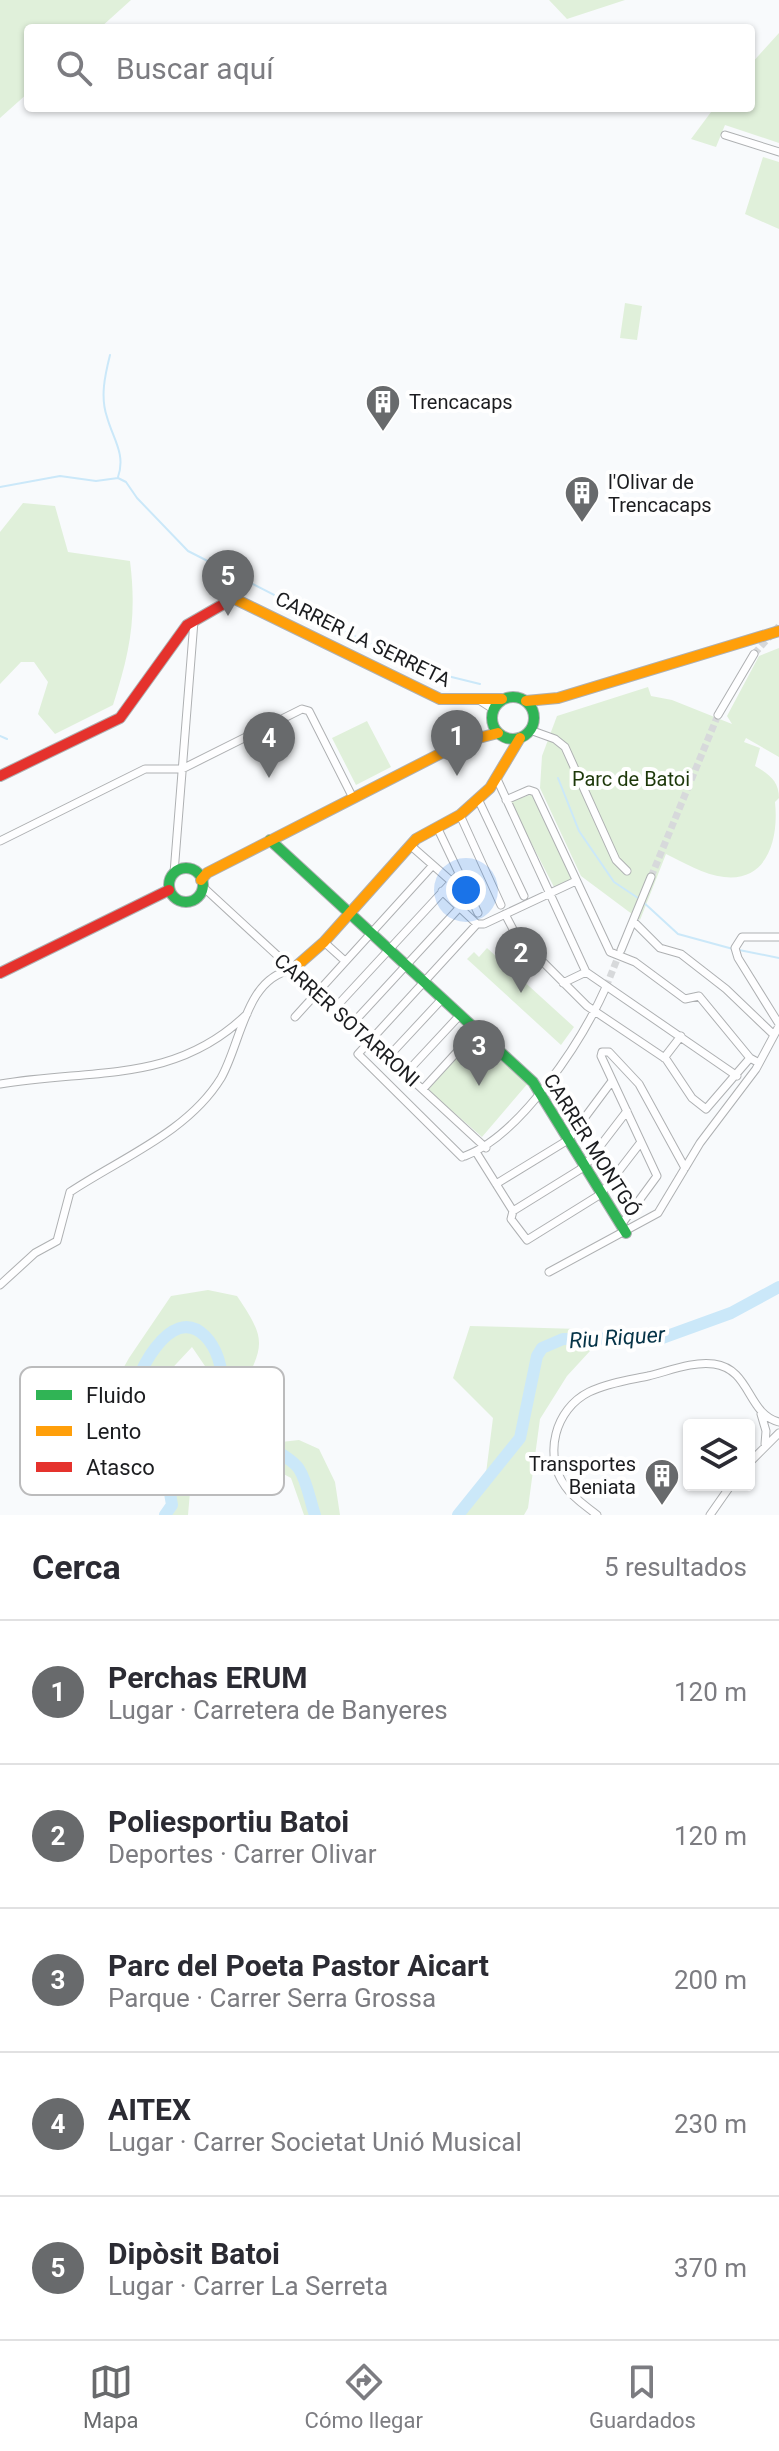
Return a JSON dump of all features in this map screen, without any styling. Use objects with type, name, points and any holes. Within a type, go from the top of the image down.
[{"type":"street","points":[[725,135],[779,152]]},
{"type":"street","name":"CARRER LA SERRETA","points":[[194,619],[238,598],[440,699],[502,699]]},
{"type":"street","points":[[0,973],[168,894],[177,869],[194,619]]},
{"type":"street","points":[[0,776],[120,718],[194,619]]},
{"type":"street","points":[[463,742],[502,699],[514,697],[526,701],[558,698],[777,631]]},
{"type":"street","points":[[718,715],[754,654]]},
{"type":"street","points":[[0,1285],[35,1253],[57,1241],[70,1192],[166,1132],[205,1102],[225,1068],[268,978],[292,970],[324,942],[410,845],[460,815],[498,782],[520,738],[530,730],[534,716],[558,698]]},
{"type":"street","name":"CARRER LA SERRETA","points":[[477,700],[492,713]]},
{"type":"street","points":[[526,701],[534,716]]},
{"type":"street","points":[[0,841],[145,769],[182,769],[306,708],[353,798]]},
{"type":"street","points":[[492,713],[501,735],[504,765]]},
{"type":"street","points":[[530,730],[565,747],[616,860],[627,871]]},
{"type":"street","points":[[168,894],[187,902],[202,883],[270,840],[463,742],[501,735],[520,738]]},
{"type":"street","points":[[498,782],[586,972],[737,1076]]},
{"type":"street","points":[[506,800],[529,790],[535,792],[610,952],[635,962],[685,999],[699,996],[750,1058],[759,1063]]},
{"type":"street","points":[[478,799],[524,896]]},
{"type":"street","points":[[460,815],[501,905]]},
{"type":"street","points":[[437,827],[478,913]]},
{"type":"street","name":"CARRER MONTGÓ","points":[[270,840],[540,1091],[623,1229]]},
{"type":"street","points":[[410,845],[451,881]]},
{"type":"street","points":[[295,1017],[433,865]]},
{"type":"street","points":[[177,869],[202,883]]},
{"type":"street","points":[[335,1008],[459,874]]},
{"type":"street","points":[[621,950],[651,877]]},
{"type":"street","points":[[576,881],[477,924],[359,1053],[359,1059],[464,1156],[486,1148],[540,1091],[576,1044],[606,987]]},
{"type":"street","name":"CARRER SOTARRONI","points":[[202,883],[316,993],[486,1148]]},
{"type":"street","points":[[442,891],[477,924]]},
{"type":"street","points":[[352,1024],[460,907]]},
{"type":"street","points":[[505,914],[516,935],[563,983],[595,1012],[664,1058],[692,1098],[708,1110],[750,1058]]},
{"type":"street","points":[[633,921],[660,948],[681,954],[726,989],[774,1035]]},
{"type":"street","points":[[549,1272],[623,1229],[658,1213],[685,1168],[759,1063],[779,1025],[738,958],[736,944],[742,937],[779,937]]},
{"type":"street","points":[[324,942],[345,961]]},
{"type":"street","points":[[563,983],[586,972]]},
{"type":"street","points":[[388,1057],[442,999]]},
{"type":"street","points":[[0,1084],[116,1074],[188,1056],[249,1013]]},
{"type":"street","points":[[406,1073],[460,1015]]},
{"type":"street","points":[[423,1089],[477,1030]]},
{"type":"street","points":[[664,1058],[681,1036]]},
{"type":"street","points":[[623,1229],[657,1176],[601,1056],[604,1051],[609,1052],[639,1084],[685,1168]]},
{"type":"street","points":[[496,1184],[568,1140],[612,1081]]},
{"type":"street","points":[[627,1111],[584,1167],[513,1211],[511,1219],[523,1239],[530,1238],[601,1194],[641,1142]]},
{"type":"street","points":[[476,1152],[513,1211]]},
{"type":"street","points":[[597,1515],[566,1487],[555,1462],[554,1444],[559,1425],[582,1396],[615,1384],[712,1364],[739,1376],[761,1413],[766,1431],[765,1446]]},
{"type":"street","points":[[761,1413],[779,1422]]},
{"type":"street","points":[[755,1457],[779,1433]]},
{"type":"street","points":[[710,1515],[727,1491]]},
{"type":"green space","points":[[0,0],[131,0],[104,24],[24,24],[24,97],[0,118]]},
{"type":"green space","points":[[549,0],[625,0],[567,19]]},
{"type":"green space","points":[[779,33],[779,143],[725,125],[716,147],[691,139],[711,112],[755,112],[755,60]]},
{"type":"green space","points":[[763,157],[779,162],[779,229],[745,214]]},
{"type":"green space","points":[[625,303],[642,306],[637,340],[620,338]]},
{"type":"green space","points":[[23,503],[55,506],[68,552],[130,561],[133,600],[130,634],[113,705],[55,734],[38,714],[48,682],[34,662],[21,662],[0,684],[0,532]]},
{"type":"green space","name":"Parc de Batoi","points":[[779,648],[779,757],[746,738],[744,742],[760,748],[755,766],[772,779],[779,792],[775,802],[775,830],[767,856],[751,873],[724,877],[701,871],[666,854],[640,920],[581,876],[540,788],[542,756],[557,716],[648,687],[651,696],[672,700],[732,724],[727,716],[759,656]]},
{"type":"green space","points":[[367,721],[391,767],[356,785],[332,738]]},
{"type":"green space","points":[[532,794],[572,879],[554,887],[510,802]]},
{"type":"green space","points":[[487,948],[574,1027],[561,1045],[467,959],[474,952],[479,957]]},
{"type":"green space","points":[[476,1035],[529,1082],[482,1137],[428,1090]]},
{"type":"green space","points":[[208,1290],[237,1296],[257,1332],[258,1351],[253,1367],[206,1367],[192,1347],[173,1367],[124,1367],[171,1296]]},
{"type":"green space","points":[[470,1326],[580,1329],[590,1351],[567,1376],[540,1419],[528,1508],[524,1515],[453,1515],[486,1473],[493,1418],[453,1378]]},
{"type":"green space","points":[[299,1440],[319,1449],[335,1482],[340,1515],[304,1515],[291,1478],[284,1474],[284,1442]]},
{"type":"green space","points":[[166,1495],[190,1495],[188,1515],[166,1515]]},
{"type":"waterway","points":[[110,355],[104,402],[120,454],[118,477]]},
{"type":"waterway","points":[[0,487],[60,476],[96,481],[118,478],[126,482],[137,498],[188,551],[419,669],[480,684]]},
{"type":"waterway","points":[[0,736],[7,739]]},
{"type":"waterway","points":[[558,778],[579,831],[614,882],[641,900],[678,934],[733,949]]},
{"type":"waterway","points":[[739,950],[779,958]]},
{"type":"waterway","name":"Riu Riquer","points":[[458,1515],[520,1438],[537,1356],[542,1348],[563,1339],[662,1338],[731,1313],[779,1287]]},
{"type":"waterway","name":"Riu Riquer","points":[[144,1367],[156,1348],[179,1328],[192,1328],[205,1336],[217,1355],[220,1367]]},
{"type":"waterway","name":"Riu Riquer","points":[[284,1456],[299,1469],[315,1515]]},
{"type":"waterway","name":"Riu Riquer","points":[[165,1515],[172,1505],[170,1495]]},
{"type":"tunnel","points":[[754,654],[779,626]]},
{"type":"tunnel","points":[[651,877],[718,715]]},
{"type":"tunnel","points":[[606,987],[620,952]]},
{"type":"traffic: fast","points":[[513,697],[528,703],[534,718],[528,733],[513,739],[498,733],[492,718],[498,703],[513,697]]},
{"type":"traffic: fast","points":[[270,840],[533,1082],[626,1233]]},
{"type":"traffic: fast","points":[[186,868],[198,873],[203,885],[198,897],[186,902],[174,897],[169,885],[174,873],[186,868]]},
{"type":"traffic: slow","points":[[227,602],[233,598],[440,699],[502,699]]},
{"type":"traffic: slow","points":[[526,701],[558,698],[779,631]]},
{"type":"traffic: slow","points":[[201,880],[207,873],[463,742],[498,733]]},
{"type":"traffic: slow","points":[[292,970],[324,942],[416,839],[460,815],[490,788],[520,738]]},
{"type":"traffic: jam","points":[[0,776],[120,718],[187,625],[227,602]]},
{"type":"traffic: jam","points":[[0,973],[169,890]]},
{"type":"place","name":"Trencacaps","points":[[383,433]]},
{"type":"place","name":"l'Olivar de Trencacaps","points":[[582,524]]},
{"type":"place","name":"Dipòsit Batoi","points":[[228,616]]},
{"type":"place","name":"Perchas ERUM","points":[[457,776]]},
{"type":"place","name":"AITEX","points":[[269,778]]},
{"type":"place","name":"Poliesportiu Batoi","points":[[521,993]]},
{"type":"place","name":"Parc del Poeta Pastor Aicart","points":[[479,1086]]},
{"type":"place","name":"Transportes Beniata","points":[[662,1507]]}]
